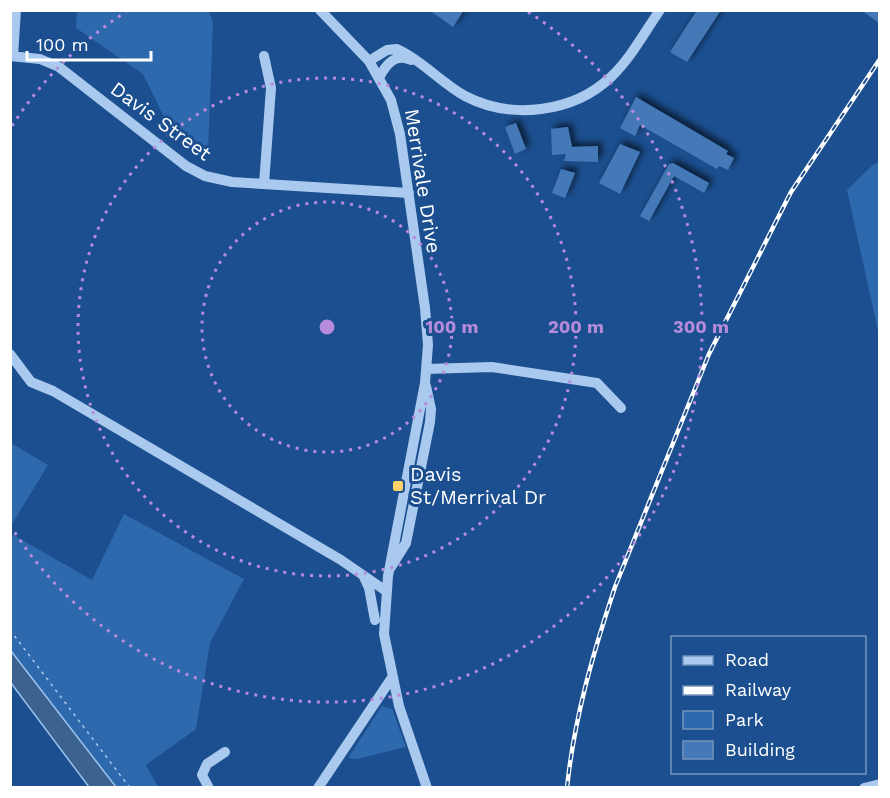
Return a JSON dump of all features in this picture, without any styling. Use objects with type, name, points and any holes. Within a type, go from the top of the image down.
[{"type":"street","points":[[12,56],[16,10]]},
{"type":"street","name":"Merrivale Drive","points":[[320,10],[369,61],[380,76],[391,100],[398,124],[409,193],[428,334],[425,383],[386,591],[384,634],[391,679],[427,788]]},
{"type":"street","points":[[369,61],[384,51],[395,48],[474,101],[501,108],[543,109],[577,99],[603,84],[630,55],[657,14],[645,10]]},
{"type":"street","name":"Davis Street","points":[[12,56],[40,59],[59,67],[195,172],[219,180],[409,193]]},
{"type":"street","points":[[264,56],[271,88],[264,184]]},
{"type":"street","points":[[380,76],[389,62],[397,57],[405,57],[419,65]]},
{"type":"street","points":[[10,354],[31,382],[52,391],[341,560],[386,591]]},
{"type":"street","points":[[426,369],[492,367],[597,383],[621,408]]},
{"type":"street","points":[[341,560],[376,575],[389,573]]},
{"type":"street","points":[[360,573],[369,586],[375,620]]},
{"type":"street","points":[[318,788],[391,679]]},
{"type":"street","points":[[209,788],[202,775],[207,764],[225,752]]},
{"type":"street","points":[[864,788],[879,784]]},
{"type":"path","points":[[10,630],[130,788]]},
{"type":"green space","points":[[77,11],[209,11],[213,23],[208,153],[168,125],[143,74],[76,28]]},
{"type":"green space","points":[[880,163],[879,335],[847,190]]},
{"type":"green space","points":[[11,443],[48,465],[11,526]]},
{"type":"green space","points":[[124,514],[244,579],[210,643],[196,729],[146,765],[158,787],[116,787],[11,651],[10,533],[92,580]]},
{"type":"green space","points":[[382,706],[392,709],[406,747],[357,759],[348,758]]},
{"type":"shaded area","points":[[11,651],[116,787],[89,787],[11,683]]},
{"type":"building","points":[[429,10],[464,10],[453,27]]},
{"type":"building","points":[[697,10],[721,10],[687,62],[670,52]]},
{"type":"building","points":[[861,10],[879,10],[879,23]]},
{"type":"building","points":[[636,97],[728,151],[726,154],[734,158],[728,170],[719,166],[717,169],[640,125],[635,136],[620,128]]},
{"type":"building","points":[[516,123],[526,149],[515,154],[505,127]]},
{"type":"building","points":[[568,127],[572,147],[598,146],[598,162],[564,161],[566,154],[552,155],[551,129]]},
{"type":"building","points":[[620,144],[640,152],[620,194],[599,183]]},
{"type":"building","points":[[673,163],[709,183],[704,193],[674,176],[649,221],[640,216],[669,164]]},
{"type":"building","points":[[561,169],[575,173],[565,198],[552,193]]},
{"type":"railway","points":[[567,788],[574,737],[585,686],[615,587],[709,354],[791,192],[880,59]]},
{"type":"place","name":"Davis St/Merrival Dr","points":[[398,486]]}]
